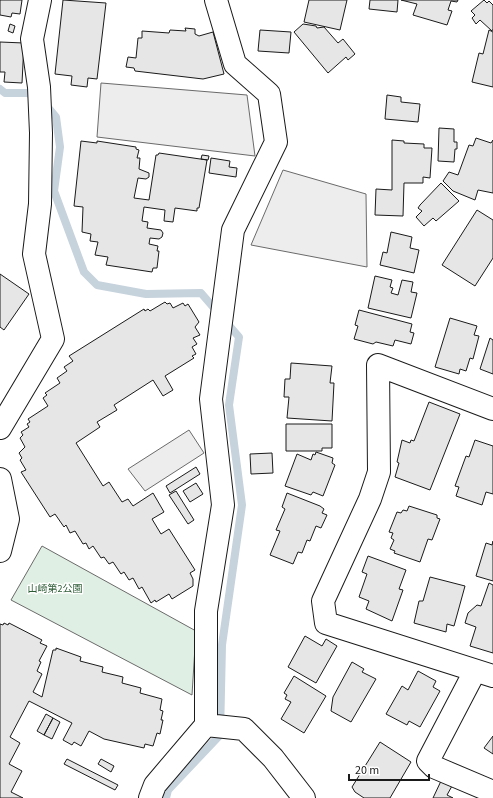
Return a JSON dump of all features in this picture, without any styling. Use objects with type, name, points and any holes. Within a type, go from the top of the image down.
[{"type":"street","points":[[0,428],[53,338],[34,254],[40,204],[41,133],[39,88],[32,39],[40,0]]},
{"type":"street","points":[[150,798],[155,785],[206,725],[206,611],[223,505],[211,398],[233,230],[276,142],[269,94],[235,64],[216,0]]},
{"type":"street","points":[[493,409],[378,365],[379,472],[370,499],[323,601],[326,624],[484,674],[428,761],[434,767],[493,792]]},
{"type":"street","points":[[0,479],[8,519],[0,552]]},
{"type":"street","points":[[206,725],[244,729],[274,758],[304,798]]},
{"type":"green space","name":"山崎第2公園","points":[[42,546],[196,631],[192,695],[11,600]]},
{"type":"shaded area","points":[[101,83],[247,95],[255,156],[97,137]]},
{"type":"shaded area","points":[[283,170],[366,194],[367,267],[251,245]]},
{"type":"shaded area","points":[[189,430],[204,453],[145,491],[128,469]]},
{"type":"building","points":[[0,0],[22,0],[20,14],[12,13],[11,17],[0,15]]},
{"type":"building","points":[[63,0],[106,3],[97,79],[88,78],[87,87],[71,85],[72,76],[55,74]]},
{"type":"building","points":[[309,0],[347,0],[340,30],[304,22]]},
{"type":"building","points":[[370,0],[398,0],[397,12],[369,9]]},
{"type":"building","points":[[401,0],[458,0],[457,2],[451,1],[448,10],[452,11],[447,25],[413,15],[417,4]]},
{"type":"building","points":[[484,0],[487,3],[489,1],[493,5],[492,31],[480,20],[476,24],[472,18],[475,15],[471,11]]},
{"type":"building","points":[[10,24],[15,26],[13,33],[8,31]]},
{"type":"building","points":[[303,24],[316,26],[317,28],[324,27],[338,43],[343,39],[355,54],[348,60],[346,57],[328,73],[294,32]]},
{"type":"building","points":[[185,28],[195,29],[195,34],[199,36],[213,32],[224,74],[203,79],[135,71],[134,68],[126,67],[128,57],[136,58],[138,38],[142,38],[142,31],[169,33],[170,30],[186,31]]},
{"type":"building","points":[[260,30],[291,32],[289,53],[258,51]]},
{"type":"building","points":[[489,30],[493,32],[493,87],[472,82],[479,53],[483,54]]},
{"type":"building","points":[[0,42],[24,43],[22,83],[4,82],[5,72],[0,72]]},
{"type":"building","points":[[387,95],[401,97],[401,102],[420,104],[418,122],[385,119]]},
{"type":"building","points":[[439,128],[454,129],[454,142],[457,142],[457,149],[455,149],[454,162],[438,161]]},
{"type":"building","points":[[476,138],[491,143],[493,140],[493,193],[478,190],[475,200],[453,191],[443,181],[449,172],[458,175],[469,145],[473,146]]},
{"type":"building","points":[[392,140],[404,141],[404,143],[424,144],[424,148],[432,148],[430,178],[423,177],[423,183],[404,183],[403,216],[375,215],[376,189],[392,190]]},
{"type":"building","points":[[81,141],[97,143],[97,141],[136,147],[136,149],[139,150],[137,158],[140,158],[139,169],[149,173],[149,177],[146,179],[138,178],[134,198],[149,200],[156,155],[159,153],[207,160],[199,208],[197,208],[197,211],[175,208],[173,222],[164,221],[165,210],[144,207],[142,221],[148,222],[147,228],[161,230],[163,233],[162,237],[159,239],[150,238],[149,244],[158,246],[157,251],[159,251],[157,268],[153,268],[152,272],[106,265],[108,257],[95,255],[98,242],[90,241],[91,234],[82,232],[83,207],[74,206]]},
{"type":"building","points":[[202,155],[209,156],[208,160],[201,159]]},
{"type":"building","points":[[211,158],[230,161],[229,167],[237,168],[236,177],[209,173]]},
{"type":"building","points":[[441,183],[459,201],[436,221],[433,218],[424,226],[416,217],[422,211],[418,208]]},
{"type":"building","points":[[477,210],[493,220],[493,258],[475,286],[442,265]]},
{"type":"building","points":[[391,232],[412,237],[410,248],[419,250],[414,273],[380,265],[383,252],[387,253]]},
{"type":"building","points":[[0,274],[29,294],[4,330],[0,327]]},
{"type":"building","points":[[375,276],[392,280],[390,287],[393,288],[391,293],[398,295],[402,280],[413,282],[411,292],[417,293],[411,318],[368,308]]},
{"type":"building","points":[[165,302],[167,304],[170,303],[173,308],[183,303],[185,306],[188,304],[199,322],[195,327],[200,335],[193,338],[197,344],[192,347],[196,354],[192,356],[194,358],[165,376],[173,390],[163,396],[153,380],[114,405],[117,410],[97,422],[100,427],[76,443],[103,486],[109,482],[122,502],[128,499],[133,506],[153,493],[164,512],[152,519],[161,534],[169,529],[195,570],[190,573],[193,579],[193,586],[172,599],[169,594],[156,602],[155,600],[151,603],[142,587],[139,589],[133,578],[129,580],[124,572],[121,574],[113,562],[109,564],[104,557],[101,558],[93,546],[89,549],[86,543],[83,544],[75,531],[70,533],[66,525],[64,527],[55,514],[50,517],[21,472],[26,470],[20,460],[22,458],[19,453],[25,447],[20,438],[23,435],[21,432],[29,427],[27,424],[30,422],[28,419],[48,406],[43,398],[47,395],[45,393],[60,383],[57,378],[67,371],[64,367],[73,361],[69,356],[144,309],[145,311],[148,309],[150,311]]},
{"type":"building","points":[[359,310],[412,324],[410,332],[414,333],[411,344],[395,340],[393,346],[376,342],[373,344],[354,339],[358,326],[355,325]]},
{"type":"building","points":[[450,318],[477,326],[474,335],[479,336],[473,359],[470,358],[466,371],[460,369],[459,374],[435,367]]},
{"type":"building","points":[[490,338],[493,340],[493,374],[480,369]]},
{"type":"building","points":[[291,363],[332,366],[330,383],[334,383],[332,421],[287,418],[289,397],[284,397],[285,379],[290,379]]},
{"type":"building","points":[[429,402],[460,414],[430,490],[395,477],[399,463],[397,462],[402,440],[410,443],[411,440],[414,441]]},
{"type":"building","points":[[286,424],[332,424],[332,448],[322,448],[322,451],[286,451]]},
{"type":"building","points":[[475,440],[493,446],[493,494],[486,492],[482,505],[456,496],[459,487],[455,486],[466,456],[469,457]]},
{"type":"building","points":[[316,452],[333,458],[332,463],[335,465],[323,496],[313,492],[311,495],[285,486],[297,454],[311,460],[313,454],[315,455]]},
{"type":"building","points":[[272,453],[273,473],[251,474],[250,454]]},
{"type":"building","points":[[196,467],[200,474],[170,493],[166,486]]},
{"type":"building","points":[[196,483],[203,494],[190,502],[183,491]]},
{"type":"building","points":[[176,491],[194,520],[188,524],[169,495]]},
{"type":"building","points":[[287,493],[320,506],[324,509],[322,513],[327,515],[321,528],[316,526],[310,541],[307,540],[302,553],[298,552],[293,564],[270,555],[280,531],[276,530],[285,509],[282,507]]},
{"type":"building","points":[[409,506],[437,515],[437,518],[440,519],[432,540],[428,539],[420,562],[394,553],[395,551],[390,549],[394,540],[391,538],[393,533],[389,532],[397,512],[401,513],[403,510],[407,511]]},
{"type":"building","points":[[493,541],[493,581],[476,576],[486,543],[492,545]]},
{"type":"building","points":[[368,556],[406,570],[399,589],[403,590],[392,621],[366,609],[369,601],[359,597],[367,574],[362,572]]},
{"type":"building","points":[[430,577],[465,586],[454,626],[447,624],[446,632],[414,623],[419,601],[423,601]]},
{"type":"building","points":[[489,583],[493,585],[493,653],[470,646],[476,627],[465,623],[468,613],[477,605],[481,606]]},
{"type":"building","points":[[4,623],[8,625],[9,623],[42,640],[40,643],[47,646],[39,661],[41,662],[37,671],[42,674],[33,692],[42,697],[53,650],[56,650],[56,648],[81,657],[80,661],[103,667],[102,672],[123,677],[122,683],[141,688],[140,693],[162,699],[160,710],[163,711],[161,720],[163,720],[160,734],[157,733],[153,746],[145,744],[144,748],[104,739],[89,731],[81,746],[74,742],[72,745],[63,740],[72,723],[29,701],[10,737],[20,743],[9,764],[22,771],[11,792],[23,798],[0,798],[0,624],[3,625]]},
{"type":"building","points":[[305,636],[322,646],[326,639],[337,646],[316,683],[288,667]]},
{"type":"building","points":[[352,662],[364,669],[362,672],[376,679],[351,722],[331,711],[333,697]]},
{"type":"building","points":[[418,671],[436,681],[433,687],[440,691],[420,727],[409,721],[407,725],[386,714],[402,686],[408,690]]},
{"type":"building","points":[[294,676],[326,696],[304,733],[281,719],[291,702],[285,699],[287,695],[284,693]]},
{"type":"building","points":[[46,714],[53,718],[44,735],[37,731]]},
{"type":"building","points":[[53,718],[60,722],[52,739],[44,735]]},
{"type":"building","points":[[493,736],[493,754],[484,748]]},
{"type":"building","points":[[380,742],[411,762],[390,798],[364,798],[355,792],[352,787]]},
{"type":"building","points":[[67,759],[118,785],[115,790],[64,764]]},
{"type":"building","points":[[101,759],[114,766],[111,772],[98,764]]},
{"type":"building","points":[[441,781],[452,786],[447,795],[453,798],[433,798]]},
{"type":"waterway","points":[[0,89],[5,93],[28,93],[46,105],[56,117],[60,147],[54,191],[84,272],[97,285],[146,294],[201,293],[239,337],[229,405],[242,505],[222,645],[220,735],[168,790],[166,798]]}]
